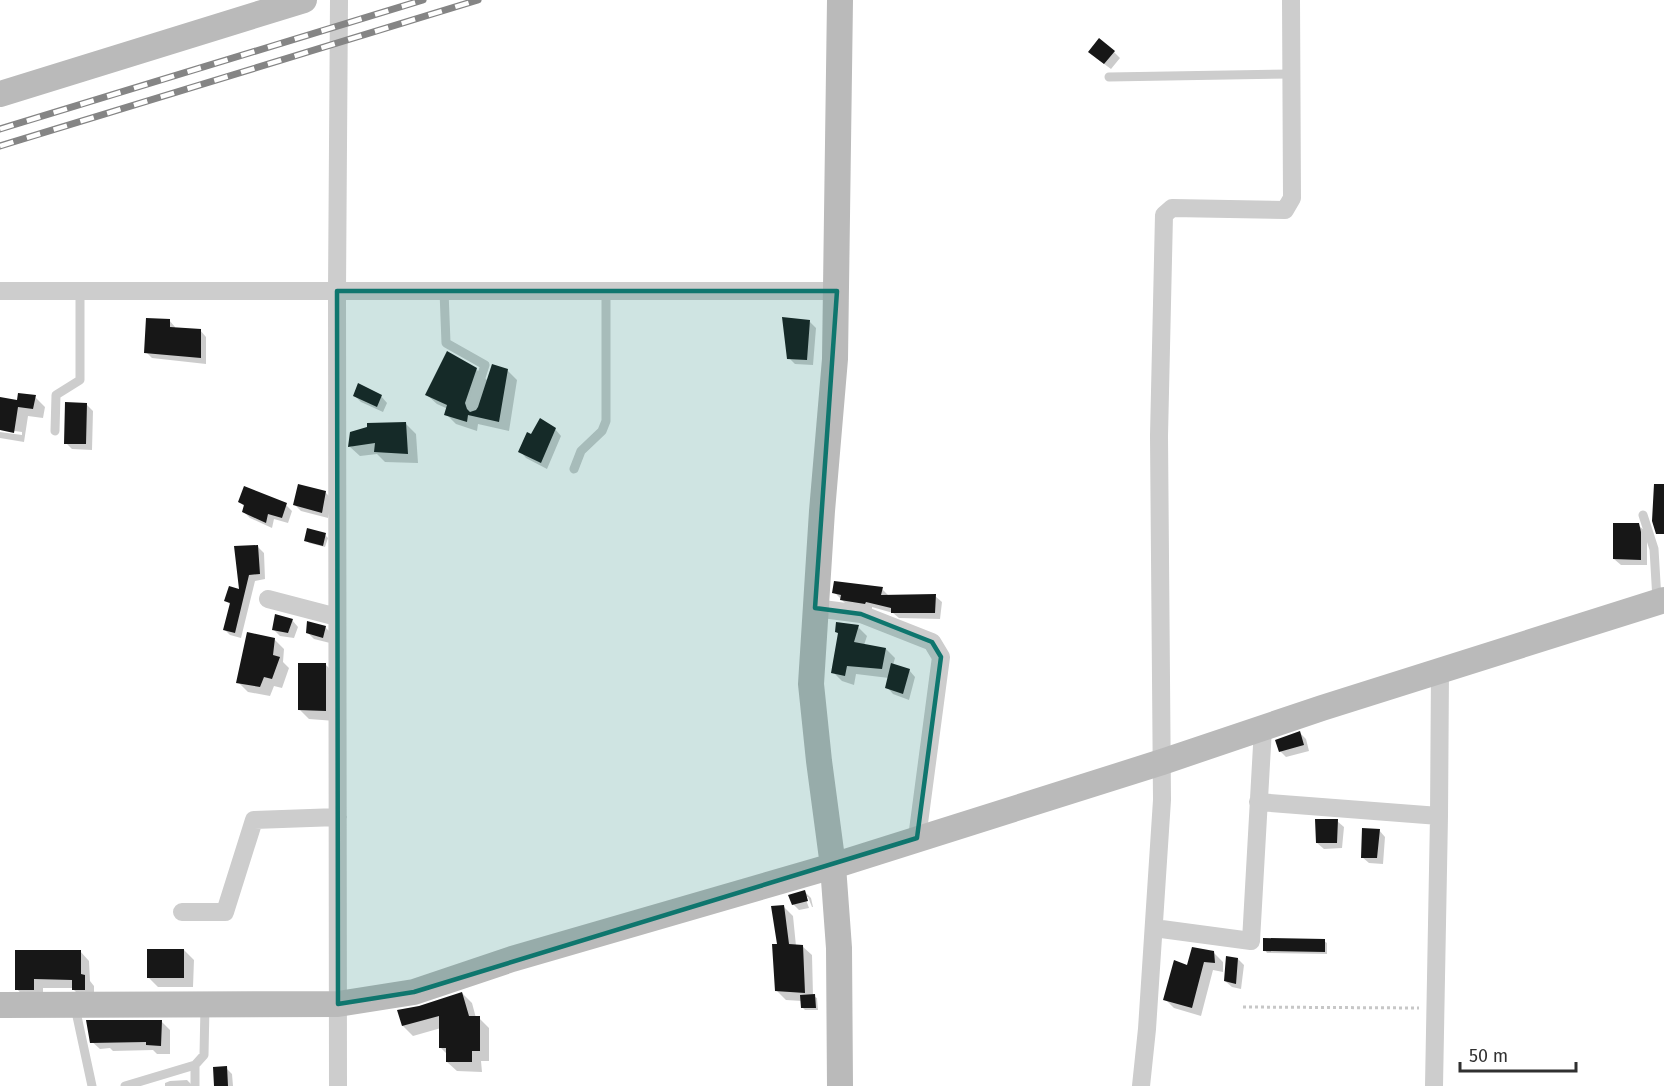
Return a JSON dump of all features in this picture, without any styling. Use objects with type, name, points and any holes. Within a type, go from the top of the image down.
[{"type":"street","points":[[0,93],[304,0]]},
{"type":"street","points":[[338,1086],[339,0]]},
{"type":"street","points":[[840,0],[835,359],[811,684],[833,866],[839,948],[840,1086]]},
{"type":"street","points":[[1141,1086],[1147,1029],[1162,800],[1159,436],[1164,215],[1172,208],[1285,210],[1292,198],[1291,0]]},
{"type":"street","points":[[0,291],[837,291]]},
{"type":"street","points":[[268,599],[338,617]]},
{"type":"street","points":[[0,1005],[338,1004],[414,992],[512,959],[833,866],[1660,602]]},
{"type":"street","points":[[815,608],[861,614],[932,642],[941,657],[916,838]]},
{"type":"street","points":[[1434,1086],[1440,671]]},
{"type":"street","points":[[1154,928],[1251,941],[1263,728]]},
{"type":"street","points":[[1258,802],[1439,816]]},
{"type":"street","points":[[182,912],[225,912],[254,820],[338,817]]},
{"type":"lane","points":[[1109,77],[1291,74]]},
{"type":"lane","points":[[55,431],[56,395],[80,380],[80,291]]},
{"type":"lane","points":[[444,291],[446,343],[485,365],[472,405]]},
{"type":"lane","points":[[574,469],[581,451],[602,431],[606,421],[606,291]]},
{"type":"lane","points":[[1643,515],[1654,549],[1660,602]]},
{"type":"lane","points":[[125,1086],[195,1065],[204,1055],[205,1004]]},
{"type":"lane","points":[[74,1005],[92,1086]]},
{"type":"lane","points":[[195,1065],[195,1086]]},
{"type":"path","points":[[1243,1008],[1436,1008]]},
{"type":"highlighted area","points":[[337,291],[837,291],[815,608],[861,614],[932,642],[941,657],[917,838],[414,992],[338,1004]]},
{"type":"building","points":[[1099,38],[1115,51],[1104,64],[1088,52]]},
{"type":"building","points":[[782,317],[810,320],[807,360],[787,359]]},
{"type":"building","points":[[146,318],[170,319],[170,327],[201,329],[201,358],[144,353]]},
{"type":"building","points":[[447,351],[477,368],[465,403],[470,412],[478,407],[492,364],[508,369],[499,422],[468,415],[467,422],[444,415],[447,405],[425,395]]},
{"type":"building","points":[[358,383],[382,395],[377,407],[353,396]]},
{"type":"building","points":[[18,393],[36,395],[33,409],[18,407],[14,433],[0,430],[0,397],[17,400]]},
{"type":"building","points":[[65,402],[87,403],[86,444],[64,444]]},
{"type":"building","points":[[540,418],[556,428],[541,463],[518,452],[527,432],[531,434]]},
{"type":"building","points":[[406,422],[408,454],[374,452],[375,443],[348,447],[350,432],[367,427],[367,423]]},
{"type":"building","points":[[298,484],[326,491],[322,513],[293,505]]},
{"type":"building","points":[[1654,484],[1664,484],[1664,534],[1656,534],[1652,521]]},
{"type":"building","points":[[244,486],[287,503],[282,518],[268,514],[266,523],[242,512],[244,505],[238,502]]},
{"type":"building","points":[[1613,523],[1639,523],[1641,560],[1613,559]]},
{"type":"building","points":[[307,528],[326,533],[323,546],[304,541]]},
{"type":"building","points":[[258,545],[260,574],[249,575],[235,633],[223,630],[230,603],[224,601],[229,586],[239,589],[234,546]]},
{"type":"building","points":[[834,581],[883,587],[881,595],[936,594],[935,613],[891,613],[891,608],[866,602],[865,604],[840,600],[841,595],[832,593]]},
{"type":"building","points":[[275,614],[293,619],[288,633],[272,630]]},
{"type":"building","points":[[307,621],[326,626],[323,638],[306,633]]},
{"type":"building","points":[[836,622],[859,625],[854,642],[886,648],[882,669],[847,666],[845,676],[831,673],[838,633],[835,632]]},
{"type":"building","points":[[247,632],[275,638],[273,655],[280,657],[272,679],[264,677],[260,687],[236,683]]},
{"type":"building","points":[[298,663],[326,663],[326,711],[298,710]]},
{"type":"building","points":[[891,663],[910,669],[903,694],[885,688]]},
{"type":"building","points":[[1300,731],[1304,745],[1279,752],[1275,740]]},
{"type":"building","points":[[1315,819],[1338,819],[1337,843],[1316,843]]},
{"type":"building","points":[[1362,828],[1380,829],[1377,858],[1361,858]]},
{"type":"building","points":[[805,890],[808,901],[792,905],[788,895]]},
{"type":"building","points":[[784,905],[789,944],[803,945],[805,993],[775,991],[772,944],[777,944],[771,906]]},
{"type":"building","points":[[1263,938],[1325,939],[1325,952],[1263,951]]},
{"type":"building","points":[[1192,947],[1214,951],[1215,963],[1204,962],[1192,1008],[1163,1000],[1174,960],[1187,965]]},
{"type":"building","points":[[147,949],[184,949],[184,978],[147,978]]},
{"type":"building","points":[[15,950],[81,950],[81,974],[85,975],[85,990],[72,990],[72,980],[34,979],[34,990],[15,990]]},
{"type":"building","points":[[1226,956],[1238,958],[1236,984],[1224,981]]},
{"type":"building","points":[[462,992],[469,1016],[480,1016],[480,1051],[472,1051],[472,1062],[446,1062],[446,1048],[439,1048],[439,1016],[402,1026],[397,1010],[419,1006]]},
{"type":"building","points":[[815,994],[816,1008],[801,1008],[800,995]]},
{"type":"building","points":[[86,1020],[162,1020],[161,1046],[146,1045],[146,1042],[90,1043]]},
{"type":"building","points":[[227,1066],[228,1086],[214,1086],[213,1067]]},
{"type":"railway","points":[[0,129],[423,0]]},
{"type":"railway","points":[[0,146],[478,0]]}]
